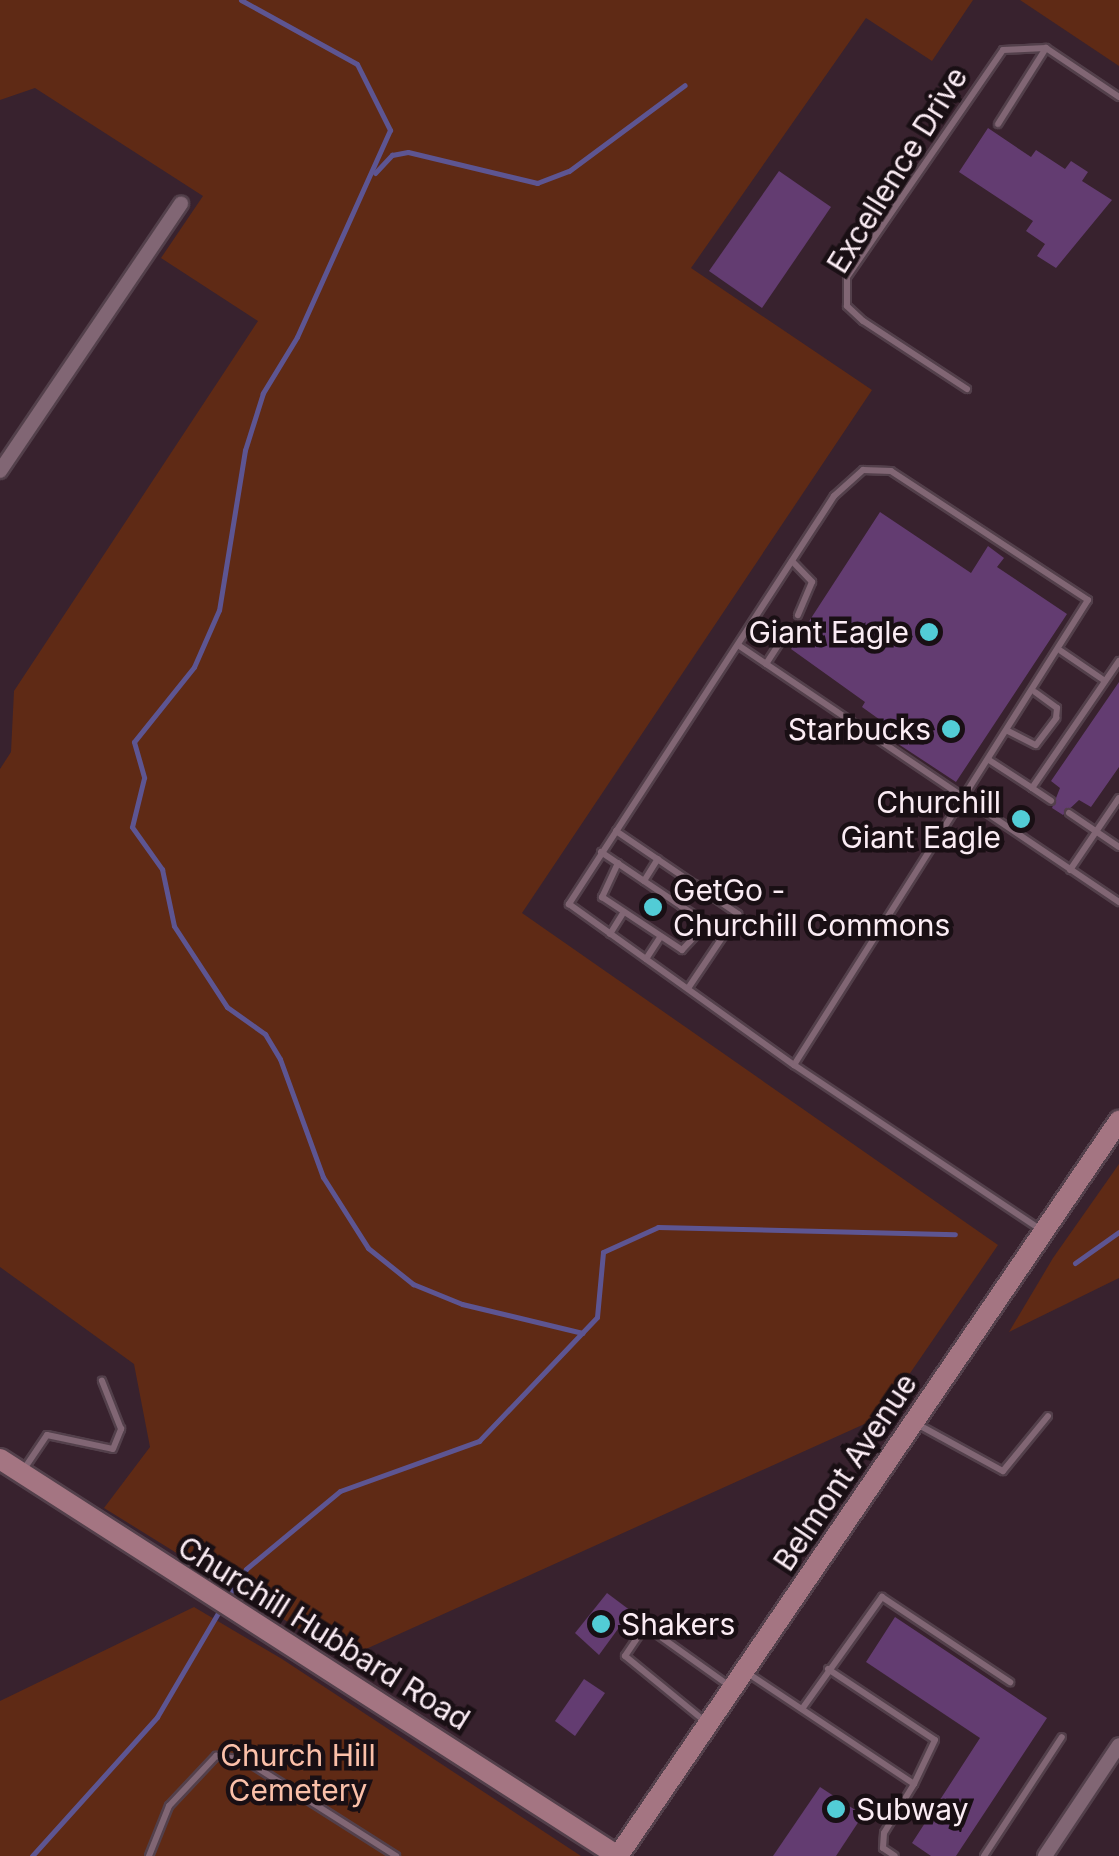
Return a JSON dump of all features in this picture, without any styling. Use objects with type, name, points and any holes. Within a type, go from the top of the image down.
[{"type":"main road","name":"Belmont Avenue","points":[[618,1856],[1119,1121]]},
{"type":"main road","name":"Churchill Hubbard Road","points":[[0,1459],[618,1856]]},
{"type":"street","points":[[0,471],[181,204]]},
{"type":"street","points":[[1046,1856],[1119,1745]]},
{"type":"lane","name":"Excellence Drive","points":[[967,388],[864,321],[847,306],[844,289],[994,59],[1026,44],[1046,48]]},
{"type":"lane","points":[[998,124],[1046,48],[1119,97]]},
{"type":"lane","points":[[794,1065],[1086,611],[1080,591],[892,471],[864,470],[834,496],[570,904],[794,1065],[1043,1231]]},
{"type":"lane","points":[[792,561],[812,582],[798,614]]},
{"type":"lane","points":[[766,664],[788,630]]},
{"type":"lane","points":[[738,644],[1119,902]]},
{"type":"lane","points":[[1061,651],[1105,682]]},
{"type":"lane","points":[[1032,788],[1119,660]]},
{"type":"lane","points":[[1008,731],[1036,746],[1056,718],[1058,708],[1034,692]]},
{"type":"lane","points":[[989,760],[1051,801]]},
{"type":"lane","points":[[1070,870],[1119,798]]},
{"type":"lane","points":[[1069,813],[1119,847]]},
{"type":"lane","points":[[616,831],[738,914],[690,987]]},
{"type":"lane","points":[[601,852],[724,935]]},
{"type":"lane","points":[[644,881],[658,859]]},
{"type":"lane","points":[[618,864],[599,894],[624,912],[686,951],[707,923]]},
{"type":"lane","points":[[681,906],[694,884]]},
{"type":"lane","points":[[610,934],[624,912]]},
{"type":"lane","points":[[646,959],[661,936]]},
{"type":"lane","points":[[21,1473],[47,1435],[113,1448],[121,1429],[102,1381]]},
{"type":"lane","points":[[916,1423],[1002,1471],[1048,1416]]},
{"type":"lane","points":[[802,1710],[882,1598],[1010,1682]]},
{"type":"lane","points":[[709,1724],[626,1664],[634,1642],[651,1630],[802,1710],[914,1784]]},
{"type":"lane","points":[[828,1669],[936,1740],[884,1833],[883,1848],[894,1856]]},
{"type":"lane","points":[[984,1856],[1062,1737]]},
{"type":"lane","points":[[149,1856],[169,1806],[216,1756],[246,1760],[396,1856]]},
{"type":"green space","points":[[0,0],[973,0],[932,61],[866,18],[691,268],[872,390],[522,913],[998,1245],[880,1417],[346,1658],[104,1508],[150,1447],[134,1364],[0,1267],[0,769],[11,752],[14,691],[258,321],[161,258],[203,196],[35,88],[0,100]]},
{"type":"green space","points":[[1020,0],[1119,0],[1119,66]]},
{"type":"green space","points":[[1119,1164],[1119,1278],[1009,1332],[1053,1258]]},
{"type":"green space","name":"Church Hill Cemetery","points":[[194,1607],[282,1659],[581,1856],[0,1856],[0,1701]]},
{"type":"building","points":[[988,128],[1031,157],[1036,150],[1065,169],[1071,161],[1088,172],[1082,181],[1112,200],[1056,268],[1037,256],[1045,244],[1026,231],[1033,221],[959,172]]},
{"type":"building","points":[[779,171],[831,207],[762,308],[709,271]]},
{"type":"building","name":"Giant Eagle","points":[[880,512],[971,573],[988,546],[1004,558],[997,567],[1067,614],[956,782],[877,730],[883,722],[862,707],[865,702],[791,649]]},
{"type":"building","points":[[1119,682],[1119,767],[1091,807],[1079,800],[1063,815],[1052,808],[1060,788],[1051,781]]},
{"type":"building","name":"Shakers","points":[[607,1593],[631,1611],[599,1655],[575,1633]]},
{"type":"building","points":[[895,1617],[1047,1718],[956,1856],[931,1856],[912,1843],[980,1738],[866,1662]]},
{"type":"building","points":[[584,1679],[605,1693],[575,1736],[555,1721]]},
{"type":"building","points":[[820,1787],[863,1815],[836,1856],[773,1856]]},
{"type":"waterway","points":[[241,0],[357,64],[390,130],[297,337],[263,393],[245,450],[219,610],[194,667],[134,742],[144,778],[132,827],[162,869],[174,926],[227,1007],[265,1034],[280,1059],[323,1177],[368,1248],[413,1284],[462,1304],[583,1333]]},
{"type":"waterway","points":[[375,173],[392,155],[408,152],[537,183],[569,171],[685,85]]},
{"type":"waterway","points":[[228,1596],[246,1569],[340,1491],[479,1441],[597,1317],[603,1252],[658,1227],[955,1234]]},
{"type":"waterway","points":[[1075,1263],[1119,1232]]},
{"type":"waterway","points":[[32,1856],[157,1717],[222,1606]]},
{"type":"place","name":"Giant Eagle","points":[[929,632]]},
{"type":"place","name":"Starbucks","points":[[951,729]]},
{"type":"place","name":"Churchill Giant Eagle","points":[[1021,819]]},
{"type":"place","name":"GetGo - Churchill Commons","points":[[653,907]]},
{"type":"place","name":"Shakers","points":[[601,1624]]},
{"type":"place","name":"Subway","points":[[836,1809]]}]
